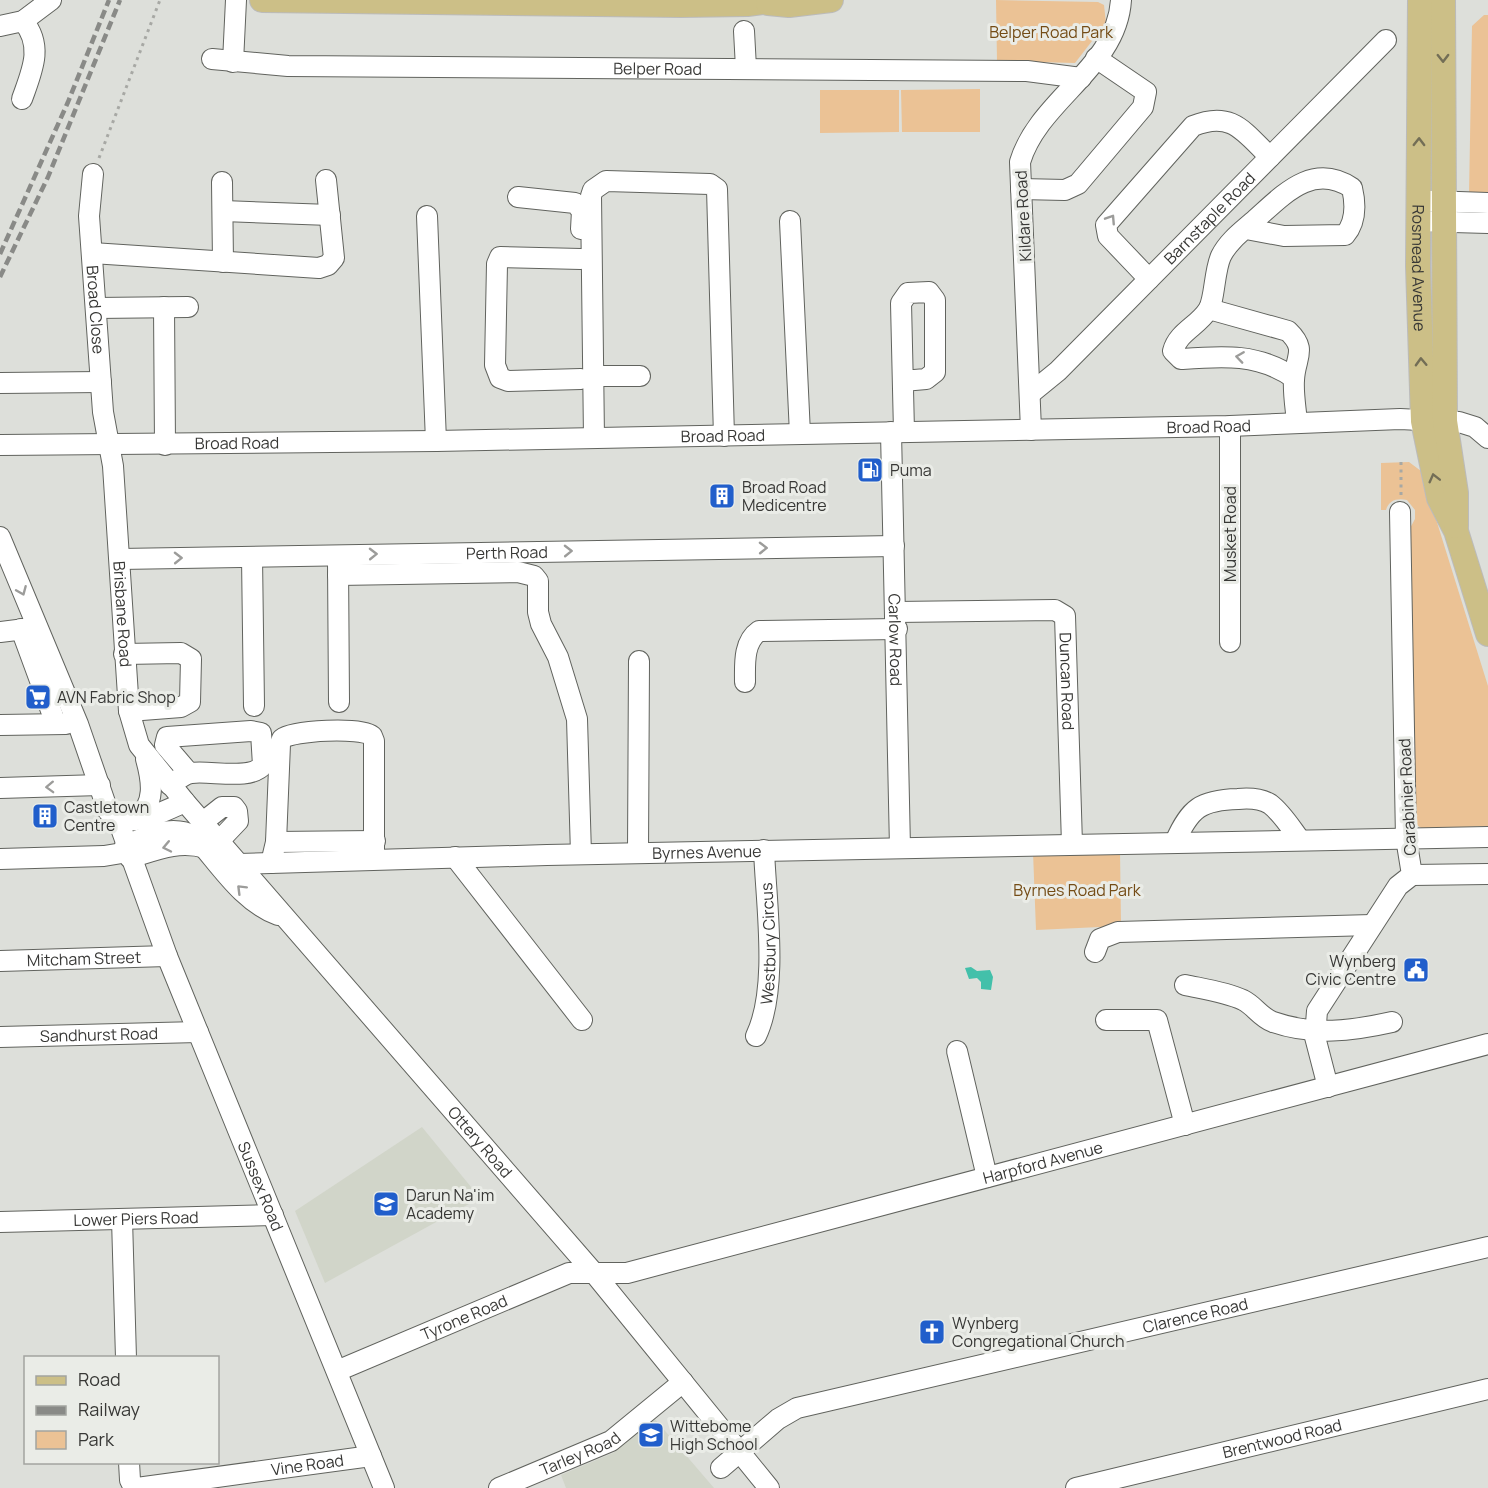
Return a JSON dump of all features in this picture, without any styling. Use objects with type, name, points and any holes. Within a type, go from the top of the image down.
[{"type":"main road","points":[[262,0],[328,3],[669,5],[773,1],[789,5],[831,0]]},
{"type":"main road","name":"Rosmead Avenue","points":[[1420,0],[1418,211],[1442,421]]},
{"type":"main road","name":"Rosmead Avenue","points":[[1443,0],[1444,212],[1439,498],[1456,531],[1488,634]]},
{"type":"street","points":[[0,26],[23,21],[51,0]]},
{"type":"street","points":[[233,62],[236,0]]},
{"type":"street","name":"Kildare Road","points":[[1031,430],[1020,162],[1028,139],[1081,78],[1116,30],[1121,0]]},
{"type":"street","points":[[22,99],[36,52],[32,31],[23,21]]},
{"type":"street","points":[[744,31],[746,68]]},
{"type":"street","name":"Barnstaple Road","points":[[1031,393],[1058,371],[1386,40]]},
{"type":"street","points":[[1021,189],[1065,190],[1078,184],[1143,107],[1146,92],[1096,58]]},
{"type":"street","name":"Belper Road","points":[[212,59],[288,66],[1027,71],[1081,78]]},
{"type":"street","points":[[1149,279],[1108,236],[1106,225],[1193,126],[1205,121],[1224,119],[1241,129],[1270,158]]},
{"type":"street","name":"Broad Close","points":[[93,174],[90,205],[92,253],[101,382],[109,446]]},
{"type":"street","points":[[1246,229],[1284,236],[1345,235],[1351,227],[1354,213],[1352,188],[1339,180],[1320,178],[1300,183],[1246,229],[1222,253],[1216,268],[1209,309],[1175,343],[1173,351],[1181,358],[1237,356],[1267,363],[1294,378]]},
{"type":"street","points":[[92,253],[307,268],[328,265],[333,258],[326,180]]},
{"type":"street","points":[[587,377],[593,190],[606,181],[715,186],[718,194],[724,436]]},
{"type":"street","points":[[222,182],[223,262]]},
{"type":"street","points":[[518,197],[575,203],[582,211],[581,259],[588,438]]},
{"type":"street","points":[[1444,212],[1488,203]]},
{"type":"street","points":[[223,211],[330,215]]},
{"type":"street","points":[[1418,211],[1444,212],[1488,223]]},
{"type":"street","points":[[427,216],[436,441]]},
{"type":"street","points":[[789,221],[800,434]]},
{"type":"street","points":[[581,259],[500,257],[497,264],[495,365],[500,378],[508,381],[640,376]]},
{"type":"street","points":[[164,307],[165,445]]},
{"type":"street","points":[[96,308],[188,307]]},
{"type":"street","points":[[1209,309],[1288,331],[1297,339],[1300,350],[1294,378],[1297,423]]},
{"type":"street","name":"Carlow Road","points":[[900,848],[894,546],[898,432],[903,381]]},
{"type":"street","points":[[0,383],[101,382]]},
{"type":"street","name":"Broad Road","points":[[0,445],[109,446],[724,436],[1442,421],[1488,417]]},
{"type":"street","points":[[1442,421],[1475,427],[1488,438]]},
{"type":"street","name":"Musket Road","points":[[1230,426],[1230,642]]},
{"type":"street","name":"Brisbane Road","points":[[109,446],[113,466],[120,559],[124,654],[129,711],[134,735],[145,754],[184,802]]},
{"type":"street","name":"Carabinier Road","points":[[1328,1087],[1314,1031],[1321,1003],[1398,886],[1412,875],[1406,838],[1400,512]]},
{"type":"street","points":[[0,537],[56,724]]},
{"type":"street","name":"Perth Road","points":[[120,559],[894,546]]},
{"type":"street","points":[[338,555],[339,702]]},
{"type":"street","points":[[252,557],[254,706]]},
{"type":"street","points":[[338,575],[518,572],[534,576],[537,581],[538,612],[558,657],[577,719],[580,854]]},
{"type":"street","name":"Duncan Road","points":[[745,682],[748,645],[753,635],[759,631],[1055,610],[1065,616],[1072,844]]},
{"type":"street","points":[[0,632],[29,628]]},
{"type":"street","name":"Sussex Road","points":[[29,628],[78,724],[108,811],[127,820],[128,852],[167,956],[384,1488]]},
{"type":"street","points":[[124,654],[181,653],[191,659],[190,702],[182,707],[129,711]]},
{"type":"street","points":[[638,853],[639,662]]},
{"type":"street","points":[[0,725],[78,724]]},
{"type":"street","points":[[170,785],[189,773],[247,773],[259,769],[263,765],[261,733],[251,731],[166,738],[165,745],[189,773]]},
{"type":"street","points":[[272,863],[276,842],[282,739],[293,733],[361,731],[368,733],[374,741],[375,850],[276,842]]},
{"type":"street","points":[[127,820],[146,812],[151,796],[145,754]]},
{"type":"street","points":[[0,788],[100,785]]},
{"type":"street","points":[[1175,842],[1183,823],[1205,802],[1218,799],[1253,798],[1275,809],[1300,840]]},
{"type":"street","points":[[127,820],[184,802]]},
{"type":"street","name":"Ottery Road","points":[[184,802],[203,822],[212,844],[239,864],[594,1273],[769,1488]]},
{"type":"street","points":[[203,822],[222,807],[234,807],[237,811],[238,821],[212,844]]},
{"type":"street","points":[[0,860],[104,856],[128,852],[157,833],[181,830],[212,844],[240,889],[258,905],[285,917]]},
{"type":"street","name":"Byrnes Avenue","points":[[239,864],[272,863],[375,850],[455,857],[1488,837]]},
{"type":"street","name":"Westbury Circus","points":[[756,1036],[766,1005],[769,981],[764,850]]},
{"type":"street","points":[[455,857],[582,1020]]},
{"type":"street","points":[[1412,875],[1488,874]]},
{"type":"street","points":[[1095,952],[1100,939],[1118,932],[1372,925]]},
{"type":"street","name":"Mitcham Street","points":[[0,961],[167,956]]},
{"type":"street","points":[[1185,985],[1243,1000],[1261,1016],[1274,1022],[1314,1031],[1339,1032],[1392,1022]]},
{"type":"street","points":[[1106,1020],[1157,1020],[1185,1125]]},
{"type":"street","name":"Sandhurst Road","points":[[0,1037],[198,1032]]},
{"type":"street","name":"Harpford Avenue","points":[[594,1273],[627,1272],[1488,1044]]},
{"type":"street","points":[[957,1051],[987,1177]]},
{"type":"street","name":"Lower Piers Road","points":[[0,1222],[273,1215]]},
{"type":"street","points":[[122,1219],[126,1356]]},
{"type":"street","name":"Clarence Road","points":[[721,1468],[778,1419],[797,1408],[824,1400],[1488,1247]]},
{"type":"street","name":"Tyrone Road","points":[[337,1371],[569,1273],[594,1273]]},
{"type":"street","name":"Tarley Road","points":[[499,1488],[611,1441],[683,1382]]},
{"type":"street","name":"Brentwood Road","points":[[1076,1488],[1488,1389]]},
{"type":"street","name":"Vine Road","points":[[135,1488],[371,1456]]},
{"type":"street","points":[[129,1464],[130,1480],[135,1488]]},
{"type":"path","points":[[93,174],[160,0]]},
{"type":"path","points":[[1400,512],[1401,459]]},
{"type":"shaded area","points":[[971,967],[977,971],[990,970],[993,977],[991,990],[981,989],[981,982],[977,978],[969,979],[965,968]]},
{"type":"shaded area","name":"Darun Na'im Academy","points":[[422,1127],[480,1198],[325,1283],[295,1211]]},
{"type":"shaded area","name":"Wittebome High School","points":[[654,1418],[714,1488],[566,1488],[561,1475],[613,1453]]},
{"type":"green space","name":"Belper Road Park","points":[[996,0],[1098,2],[1104,5],[1106,23],[1075,63],[997,61]]},
{"type":"green space","points":[[1484,15],[1488,15],[1488,215],[1473,215],[1474,196],[1469,195],[1472,26]]},
{"type":"green space","points":[[980,89],[980,132],[902,132],[901,90]]},
{"type":"green space","points":[[820,90],[899,90],[899,132],[820,133]]},
{"type":"green space","points":[[1409,462],[1421,471],[1488,686],[1488,826],[1423,829],[1415,824],[1409,530],[1415,519],[1415,510],[1407,500],[1400,499],[1391,502],[1386,510],[1381,510],[1381,463]]},
{"type":"green space","name":"Byrnes Road Park","points":[[1120,850],[1121,926],[1036,930],[1033,852]]},
{"type":"railway","points":[[0,254],[68,102],[109,0]]},
{"type":"railway","points":[[0,277],[48,177],[120,0]]},
{"type":"place","name":"Puma","points":[[870,470]]},
{"type":"place","name":"Broad Road Medicentre","points":[[722,496]]},
{"type":"place","name":"AVN Fabric Shop","points":[[38,697]]},
{"type":"place","name":"Castletown Centre","points":[[45,816]]},
{"type":"place","name":"Wynberg Civic Centre","points":[[1416,970]]},
{"type":"place","name":"Darun Na'im Academy","points":[[386,1204]]},
{"type":"place","name":"Wynberg Congregational Church","points":[[932,1332]]},
{"type":"place","name":"Wittebome High School","points":[[651,1435]]}]
